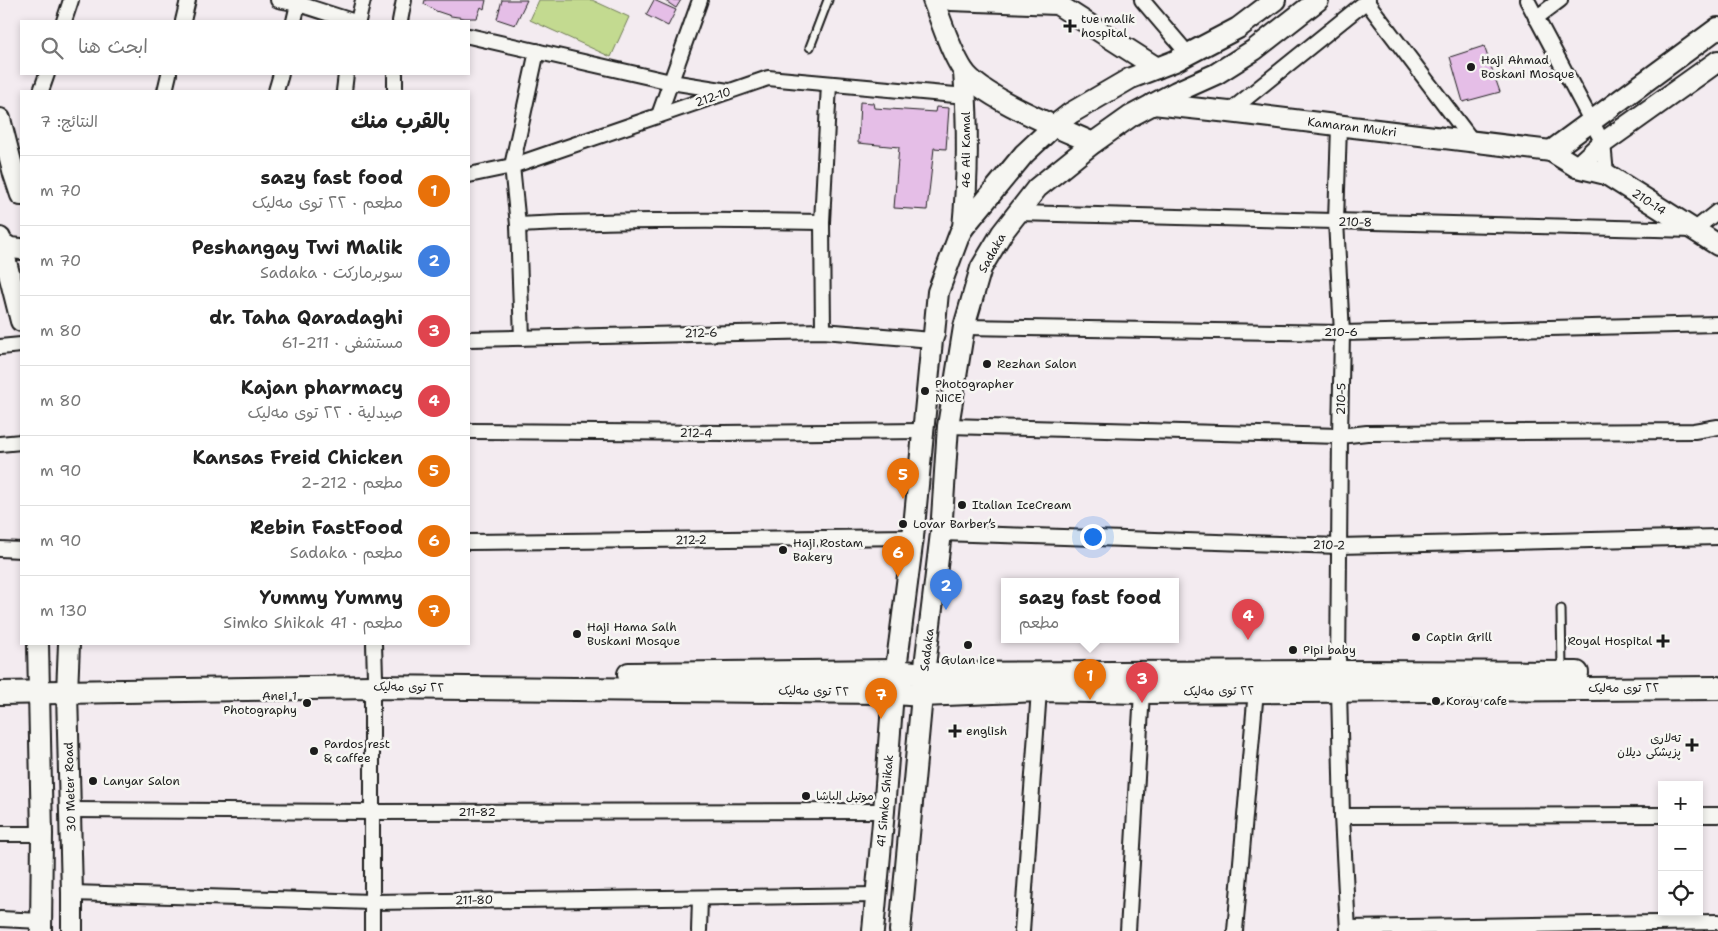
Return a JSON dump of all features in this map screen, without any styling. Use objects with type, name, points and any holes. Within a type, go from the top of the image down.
[{"type":"main road","name":"46 Ali Kamal","points":[[933,0],[964,72],[967,187],[963,228]]},
{"type":"main road","points":[[950,0],[1057,4],[1157,68]]},
{"type":"main road","points":[[963,228],[1024,154],[1054,126],[1091,100],[1130,78],[1175,61],[1238,28],[1275,0]]},
{"type":"main road","name":"Sadaka","points":[[923,684],[941,534],[948,426],[964,327],[981,268],[1002,233],[1037,188],[1093,143],[1131,116],[1216,74],[1254,50],[1318,0]]},
{"type":"main road","points":[[1551,152],[1718,28]]},
{"type":"main road","points":[[1577,167],[1604,143],[1718,60]]},
{"type":"main road","name":"46 Ali Kamal","points":[[964,72],[983,90],[1054,126],[1093,143]]},
{"type":"main road","name":"Kamaran Mukri","points":[[1153,104],[1551,152],[1577,167]]},
{"type":"main road","points":[[0,119],[20,192]]},
{"type":"main road","name":"210-14","points":[[1577,167],[1606,174],[1718,245]]},
{"type":"main road","name":"41 Simko Shikak","points":[[872,931],[894,682],[913,537],[938,292],[963,228]]},
{"type":"main road","points":[[1,241],[10,248],[20,249]]},
{"type":"main road","points":[[1,241],[17,287],[20,312]]},
{"type":"main road","points":[[38,645],[42,834],[41,926]]},
{"type":"main road","name":"30 Meter Road","points":[[69,645],[72,931]]},
{"type":"main road","name":"٢٢ توی مەلیک","points":[[0,693],[39,686],[68,685],[373,682],[894,682],[1039,690],[1142,692],[1256,690],[1339,681],[1562,673],[1718,674]]},
{"type":"main road","name":"٢٢ توی مەلیک","points":[[0,680],[39,686]]},
{"type":"main road","name":"٢٢ توی مەلیک","points":[[923,684],[1339,681],[1718,688]]},
{"type":"main road","points":[[900,931],[923,684]]},
{"type":"street","points":[[64,20],[71,0]]},
{"type":"street","points":[[183,20],[188,0]]},
{"type":"street","points":[[278,0],[299,2],[349,20]]},
{"type":"street","points":[[358,20],[363,0]]},
{"type":"street","points":[[400,20],[404,0]]},
{"type":"street","points":[[659,116],[700,0]]},
{"type":"street","points":[[1142,0],[1188,54]]},
{"type":"street","points":[[1526,0],[1604,143],[1606,174]]},
{"type":"street","points":[[1536,18],[1560,0]]},
{"type":"street","points":[[1229,112],[1368,1],[1473,142]]},
{"type":"street","points":[[294,20],[299,2]]},
{"type":"street","points":[[470,36],[671,82],[729,92]]},
{"type":"street","points":[[522,338],[518,225],[512,166],[537,50]]},
{"type":"street","points":[[41,90],[47,75]]},
{"type":"street","points":[[165,90],[170,75]]},
{"type":"street","points":[[276,90],[281,75]]},
{"type":"street","points":[[344,90],[346,75]]},
{"type":"street","points":[[394,90],[395,75]]},
{"type":"street","name":"212-10","points":[[470,175],[512,166],[768,78],[966,96]]},
{"type":"street","points":[[823,331],[822,222],[829,84]]},
{"type":"street","name":"210-5","points":[[1339,126],[1336,221],[1342,333],[1339,681],[1342,816],[1348,929]]},
{"type":"street","points":[[14,174],[20,154]]},
{"type":"street","points":[[1694,230],[1718,212]]},
{"type":"street","name":"210-8","points":[[1018,213],[1694,230]]},
{"type":"street","points":[[518,225],[711,220],[822,222]]},
{"type":"street","name":"210-6","points":[[964,327],[1342,333],[1718,324]]},
{"type":"street","name":"212-6","points":[[470,339],[823,331],[932,340]]},
{"type":"street","points":[[0,347],[20,345]]},
{"type":"street","points":[[948,426],[1340,436],[1367,433],[1694,431],[1718,427]]},
{"type":"street","name":"212-4","points":[[470,431],[724,433],[923,431]]},
{"type":"street","points":[[0,444],[20,442]]},
{"type":"street","name":"210-2","points":[[941,534],[1339,546],[1718,537]]},
{"type":"street","name":"212-2","points":[[470,542],[913,537]]},
{"type":"street","points":[[0,550],[20,550]]},
{"type":"street","points":[[372,931],[374,645]]},
{"type":"street","points":[[1022,931],[1039,690]]},
{"type":"street","points":[[1235,931],[1256,690]]},
{"type":"street","points":[[1128,931],[1142,692]]},
{"type":"street","name":"211-82","points":[[70,810],[372,812],[884,811]]},
{"type":"street","points":[[1703,815],[1718,814]]},
{"type":"street","points":[[1342,816],[1658,815]]},
{"type":"street","points":[[0,834],[42,834]]},
{"type":"street","name":"211-80","points":[[72,893],[372,902],[876,895]]},
{"type":"street","points":[[699,931],[700,898]]},
{"type":"street","points":[[0,919],[41,926]]},
{"type":"street","points":[[1348,929],[1718,922]]},
{"type":"lane","points":[[810,47],[828,0]]},
{"type":"lane","points":[[1561,609],[1562,673]]},
{"type":"green space","points":[[539,0],[592,0],[629,17],[611,57],[530,20]]},
{"type":"building","points":[[425,0],[486,0],[484,9],[481,7],[477,18],[465,18],[436,11],[424,4]]},
{"type":"building","points":[[502,0],[527,0],[515,25],[497,19]]},
{"type":"building","points":[[654,0],[676,10],[668,26],[646,15]]},
{"type":"building","points":[[664,0],[681,0],[676,8]]},
{"type":"building","points":[[1484,46],[1500,92],[1463,102],[1450,57]]},
{"type":"building","points":[[860,102],[873,103],[874,108],[935,112],[936,107],[949,108],[946,149],[934,148],[927,210],[894,208],[899,147],[858,143]]},
{"type":"place","name":"tue malik hospital","points":[[1070,26]]},
{"type":"place","name":"Haji Ahmad Boskani Mosque","points":[[1471,67]]},
{"type":"place","name":"Rezhan Salon","points":[[987,364]]},
{"type":"place","name":"Photographer NiCE","points":[[925,391]]},
{"type":"place","name":"Kansas Freid Chicken","points":[[903,499]]},
{"type":"place","name":"Italian IceCream","points":[[962,505]]},
{"type":"place","name":"Lovar Barber’s","points":[[903,524]]},
{"type":"place","name":"Haji Rostam Bakery","points":[[783,550]]},
{"type":"place","name":"Rebin FastFood","points":[[898,577]]},
{"type":"place","name":"Peshangay Twi Malik","points":[[946,610]]},
{"type":"place","name":"Haji Hama Salh Buskani Mosque","points":[[577,634]]},
{"type":"place","name":"Captin Grill","points":[[1416,637]]},
{"type":"place","name":"Kajan pharmacy","points":[[1248,640]]},
{"type":"place","name":"Royal Hospital","points":[[1663,641]]},
{"type":"place","name":"Gulan ice","points":[[968,645]]},
{"type":"place","name":"Pipi baby","points":[[1293,650]]},
{"type":"place","name":"sazy fast food","points":[[1090,700]]},
{"type":"place","name":"Koray cafe","points":[[1436,701]]},
{"type":"place","name":"Anei 1 Photography","points":[[307,703]]},
{"type":"place","name":"dr. Taha Qaradaghi","points":[[1142,703]]},
{"type":"place","name":"Yummy Yummy","points":[[881,719]]},
{"type":"place","name":"english","points":[[955,731]]},
{"type":"place","name":"تەلاری پزیشکی دیلان","points":[[1692,745]]},
{"type":"place","name":"Pardos rest & caffee","points":[[314,751]]},
{"type":"place","name":"Lanyar Salon","points":[[93,781]]},
{"type":"place","name":"موتيل الباشا","points":[[806,796]]}]
